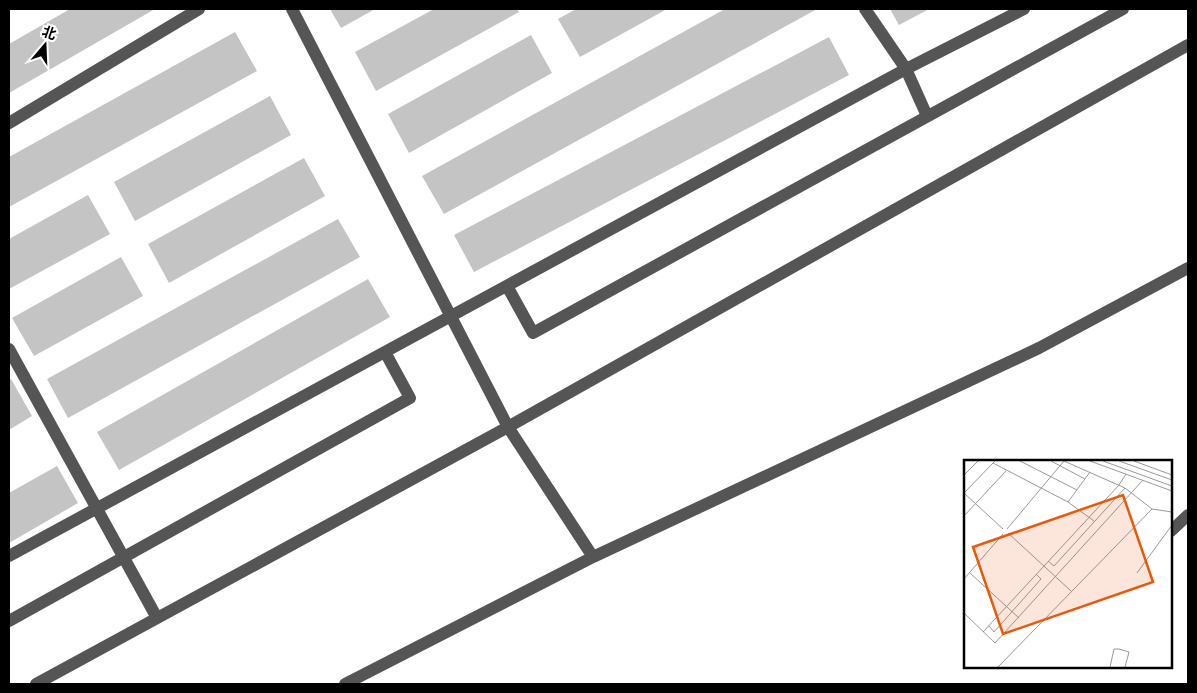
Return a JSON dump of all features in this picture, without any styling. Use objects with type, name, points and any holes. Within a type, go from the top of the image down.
[{"type":"street","points":[[9,123],[199,9]]},
{"type":"street","points":[[292,9],[508,427],[593,557]]},
{"type":"street","points":[[865,9],[906,69],[927,116]]},
{"type":"street","points":[[9,556],[906,69],[1024,9]]},
{"type":"street","points":[[506,286],[533,333],[1123,9]]},
{"type":"street","points":[[36,684],[508,427],[1188,45]]},
{"type":"street","points":[[345,684],[593,557],[1039,348],[1188,268]]},
{"type":"street","points":[[9,349],[157,618]]},
{"type":"street","points":[[9,621],[410,398],[385,352]]},
{"type":"street","points":[[1172,530],[1188,515]]},
{"type":"building","points":[[70,9],[155,9],[9,93],[9,44]]},
{"type":"building","points":[[330,9],[375,9],[341,28]]},
{"type":"building","points":[[434,9],[517,9],[519,12],[376,91],[355,52]]},
{"type":"building","points":[[576,9],[667,9],[580,57],[558,19]]},
{"type":"building","points":[[725,9],[817,9],[444,214],[422,176]]},
{"type":"building","points":[[890,9],[929,9],[899,25]]},
{"type":"building","points":[[235,32],[257,71],[9,207],[9,157]]},
{"type":"building","points":[[531,35],[552,73],[409,153],[388,114]]},
{"type":"building","points":[[829,37],[849,75],[474,272],[454,235]]},
{"type":"building","points":[[270,96],[291,135],[135,221],[114,182]]},
{"type":"building","points":[[304,158],[325,196],[169,283],[148,244]]},
{"type":"building","points":[[88,195],[110,234],[9,289],[9,239]]},
{"type":"building","points":[[338,219],[360,257],[68,418],[47,379]]},
{"type":"building","points":[[121,257],[143,296],[34,356],[12,318]]},
{"type":"building","points":[[368,279],[390,317],[119,470],[97,432]]},
{"type":"building","points":[[11,379],[32,416],[9,430],[9,380]]},
{"type":"building","points":[[57,466],[78,503],[9,543],[9,493]]}]
